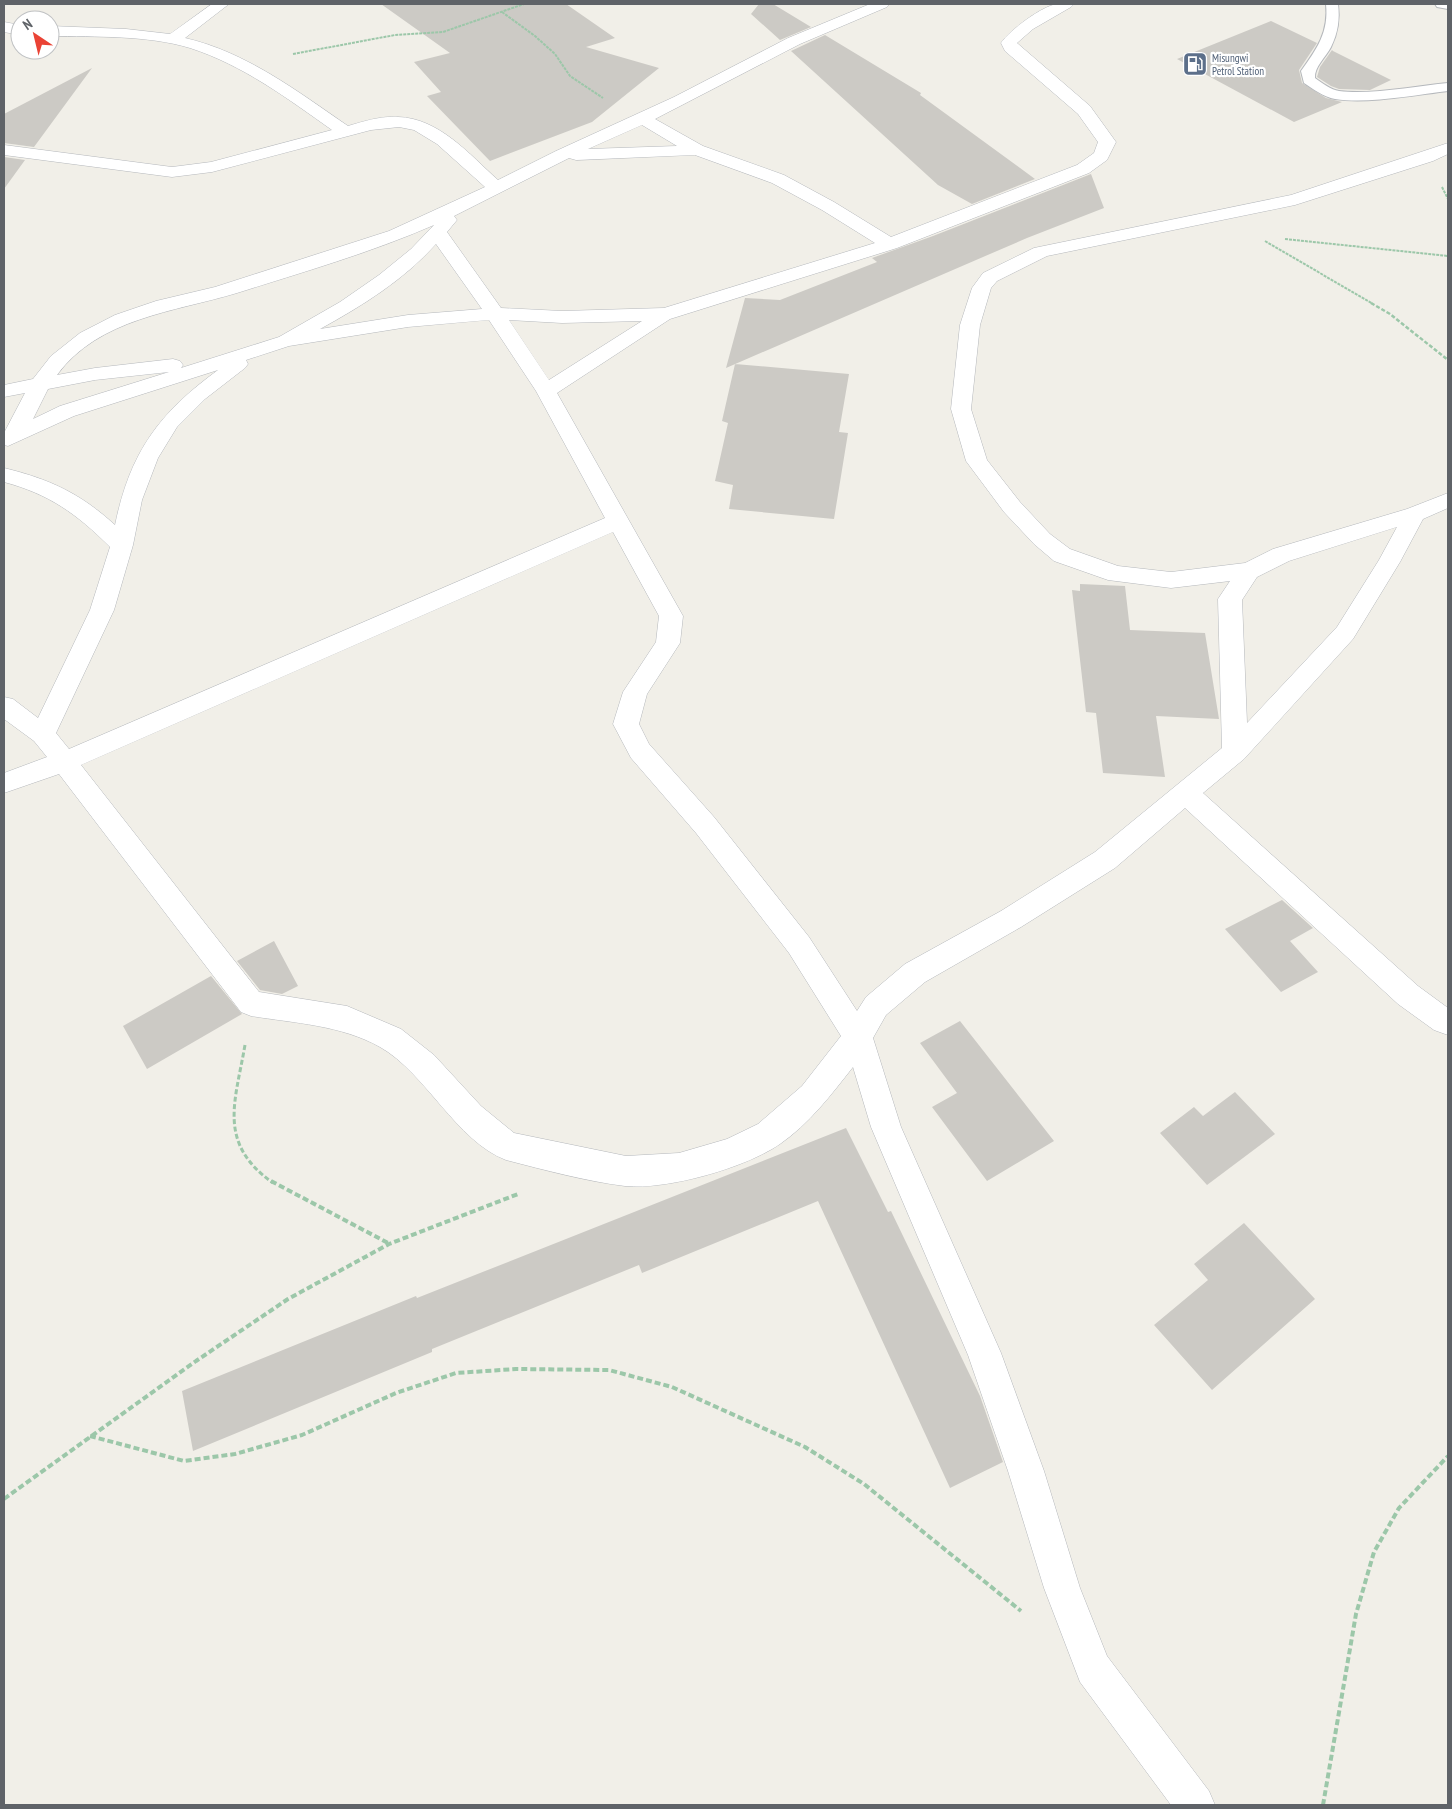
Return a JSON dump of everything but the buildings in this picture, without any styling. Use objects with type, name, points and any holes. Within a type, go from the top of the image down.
[{"type":"street","points":[[172,40],[221,4]]},
{"type":"street","points":[[9,439],[40,384],[58,360],[87,337],[122,319],[163,305],[220,292],[307,265],[395,234],[459,207],[495,187],[562,155],[644,119],[794,41],[846,11],[882,4]]},
{"type":"street","points":[[9,439],[67,411],[286,340],[408,321],[495,314],[562,317],[665,314],[890,244],[1083,170],[1101,156],[1107,142],[1084,110],[1011,48],[1009,43],[1038,19],[1066,4]]},
{"type":"street","points":[[60,31],[116,34],[172,40],[206,50],[241,64],[345,132]]},
{"type":"street","points":[[644,119],[697,150],[778,179],[828,206],[890,244]]},
{"type":"street","points":[[4,150],[172,172],[212,167],[370,125],[395,122],[409,123],[430,131],[495,187]]},
{"type":"street","points":[[1448,148],[1347,184],[1295,200],[1041,252],[990,277],[982,288],[970,325],[961,409],[976,461],[1012,507],[1042,539],[1062,555],[1116,574],[1171,580],[1249,571],[1281,555],[1415,514],[1448,500]]},
{"type":"street","points":[[562,155],[697,150]]},
{"type":"street","points":[[286,340],[347,306],[386,279],[418,253],[438,233],[459,207]]},
{"type":"street","points":[[438,233],[546,391],[671,616],[668,643],[635,692],[626,724],[640,751],[705,825],[799,945],[858,1037],[886,1126],[984,1354],[1026,1471],[1062,1588],[1093,1669],[1195,1805]]},
{"type":"street","points":[[546,391],[665,314]]},
{"type":"street","points":[[43,734],[102,610],[122,545],[130,500],[146,458],[169,423],[198,394],[258,349]]},
{"type":"street","points":[[4,391],[154,366],[226,361]]},
{"type":"street","points":[[4,475],[34,482],[63,496],[93,516],[122,545]]},
{"type":"street","points":[[4,706],[43,734],[251,1003],[347,1019],[391,1038],[424,1065],[470,1116],[506,1146],[626,1171],[679,1168],[733,1152],[769,1134],[813,1096],[858,1037],[876,1006],[915,973],[1011,919],[1105,860],[1235,752],[1345,633],[1389,562],[1415,514]]},
{"type":"street","points":[[4,783],[63,762],[618,521]]},
{"type":"street","points":[[1235,752],[1230,599],[1249,571]]},
{"type":"street","points":[[1186,793],[1408,995],[1448,1022]]},
{"type":"lane","points":[[1332,4],[1334,11],[1330,39],[1320,58],[1308,71],[1309,80],[1320,88],[1336,95],[1368,95],[1448,87]]},
{"type":"lane","points":[[1441,4],[1448,5]]},
{"type":"path","points":[[241,64],[367,39],[443,32],[524,4]]},
{"type":"path","points":[[502,12],[536,36],[555,54],[570,76],[581,85],[644,119]]},
{"type":"path","points":[[1284,239],[1448,256]]},
{"type":"path","points":[[1264,240],[1390,314],[1448,360]]},
{"type":"path","points":[[251,1003],[236,1103],[234,1135],[248,1160],[266,1178],[301,1199],[389,1244]]},
{"type":"path","points":[[4,1499],[196,1360],[288,1300],[389,1244],[509,1196],[519,1194]]},
{"type":"path","points":[[90,1436],[184,1461],[235,1454],[302,1436],[396,1393],[456,1373],[516,1369],[609,1370],[672,1387],[805,1447],[864,1484],[1025,1615]]},
{"type":"path","points":[[1323,1805],[1356,1614],[1374,1552],[1398,1508],[1448,1456]]},
{"type":"place","name":"Misungwi Petrol Station","points":[[1195,64]]}]
